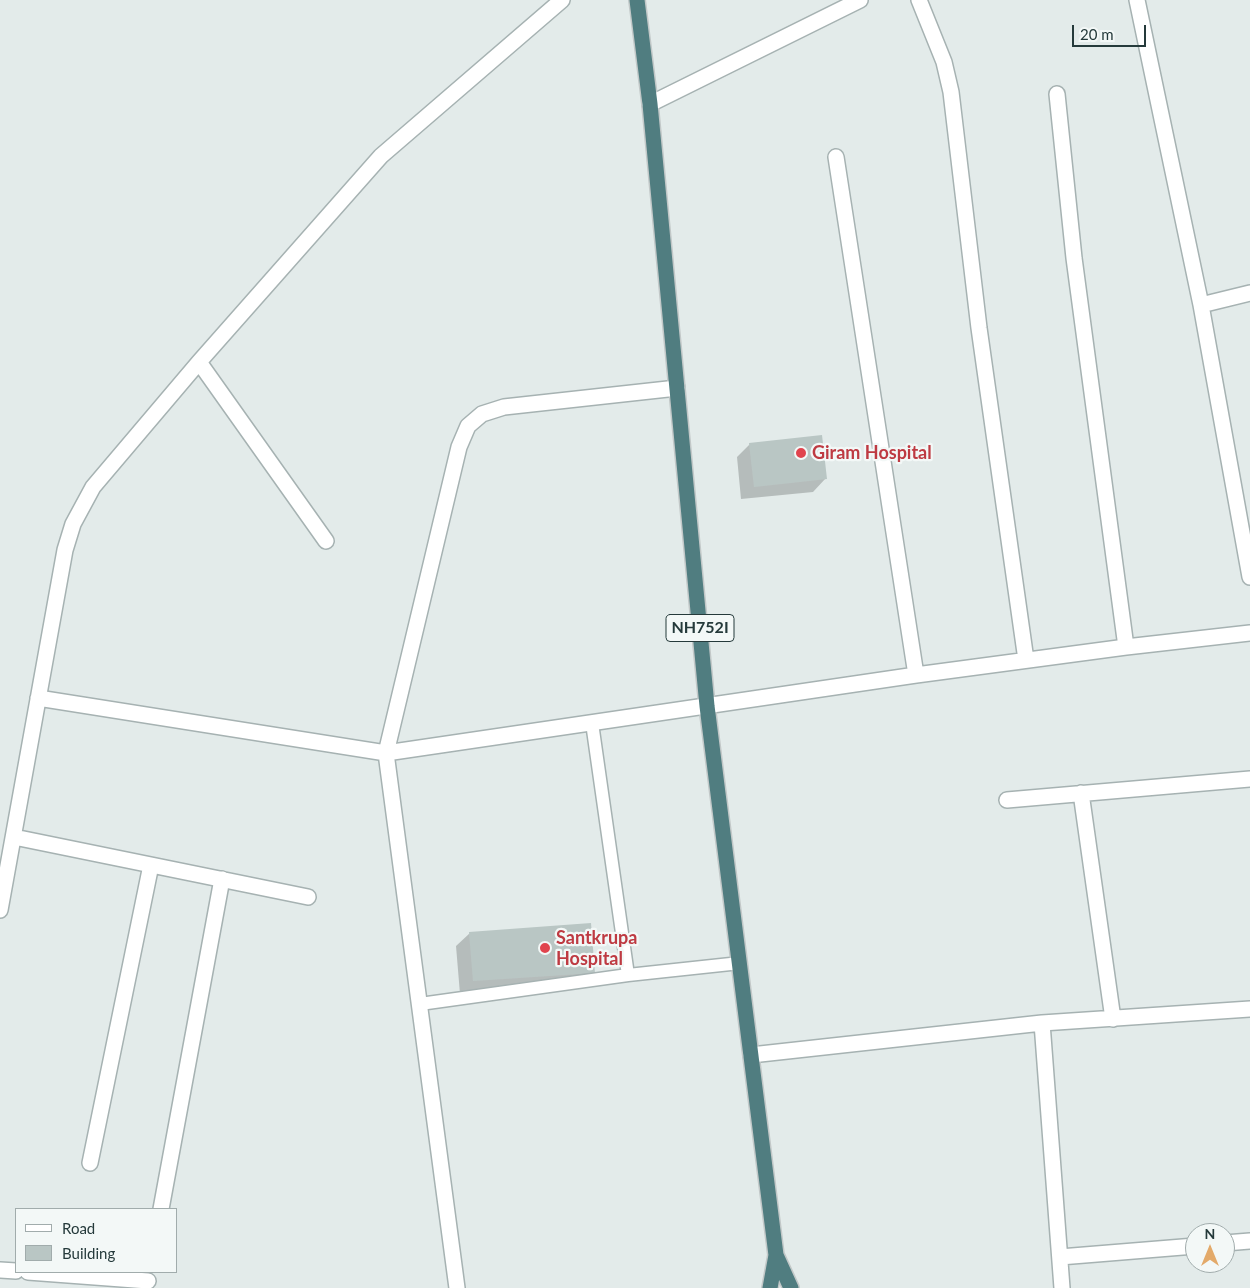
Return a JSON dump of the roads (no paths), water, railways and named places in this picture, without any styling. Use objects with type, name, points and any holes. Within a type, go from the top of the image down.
[{"type":"highway","name":"NH752I","points":[[637,0],[650,104],[707,706],[776,1255],[791,1288]]},
{"type":"highway","name":"NH752I","points":[[770,1288],[776,1255]]},
{"type":"street","points":[[0,910],[66,550],[73,524],[93,487],[199,362],[381,156],[562,0]]},
{"type":"street","points":[[650,104],[860,0]]},
{"type":"street","points":[[919,0],[944,62],[951,92],[979,328],[1026,660]]},
{"type":"street","points":[[1137,0],[1201,305],[1250,577]]},
{"type":"street","points":[[1057,94],[1074,258],[1126,647]]},
{"type":"street","points":[[836,157],[916,675]]},
{"type":"street","points":[[1201,305],[1250,293]]},
{"type":"street","points":[[199,362],[326,541]]},
{"type":"street","points":[[456,1288],[386,753],[459,447],[468,426],[482,414],[504,407],[677,388]]},
{"type":"street","points":[[38,698],[386,753],[916,675],[1126,647],[1250,633]]},
{"type":"street","points":[[1007,800],[1250,779]]},
{"type":"street","points":[[1082,794],[1113,1018]]},
{"type":"street","points":[[14,837],[308,897]]},
{"type":"street","points":[[90,1163],[151,865]]},
{"type":"street","points":[[161,1208],[222,879]]},
{"type":"street","points":[[751,1055],[1042,1023],[1250,1009]]},
{"type":"street","points":[[1042,1023],[1062,1288]]},
{"type":"street","points":[[1235,1242],[1250,1241]]},
{"type":"street","points":[[1060,1257],[1185,1247]]},
{"type":"street","points":[[0,1270],[15,1271]]},
{"type":"street","points":[[43,1273],[148,1280]]},
{"type":"lane","points":[[592,722],[628,975]]},
{"type":"lane","points":[[420,1004],[628,975],[740,963]]},
{"type":"place","name":"Giram Hospital","points":[[801,453]]},
{"type":"place","name":"Santkrupa Hospital","points":[[545,948]]}]
